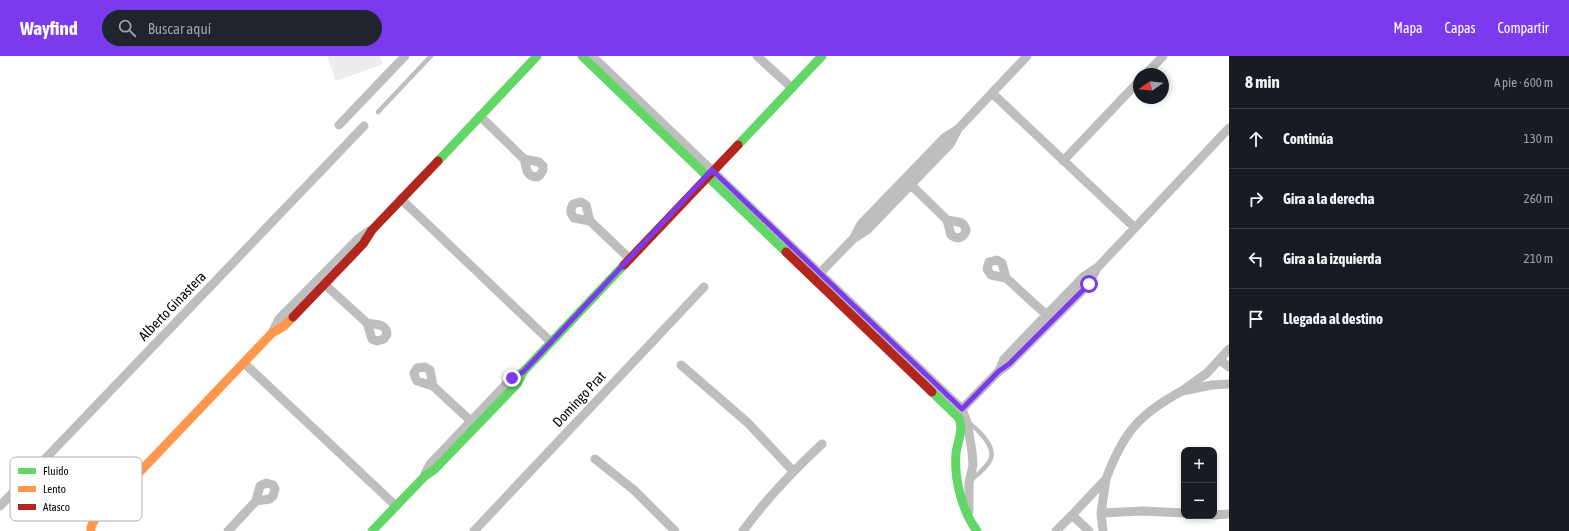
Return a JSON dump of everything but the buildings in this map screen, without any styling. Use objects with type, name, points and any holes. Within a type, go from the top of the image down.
[{"type":"street","points":[[339,125],[405,56]]},
{"type":"street","points":[[142,470],[272,333],[284,326],[322,281],[364,244],[372,230],[537,56]]},
{"type":"street","points":[[582,56],[710,173]]},
{"type":"street","points":[[592,56],[710,173],[962,417],[973,465],[969,482],[969,516]]},
{"type":"street","points":[[757,56],[792,88]]},
{"type":"street","points":[[372,531],[425,476],[435,469],[473,424],[517,384],[523,372],[629,258],[822,56]]},
{"type":"street","points":[[817,276],[853,239],[861,224],[907,182],[944,138],[958,130],[1027,56]]},
{"type":"street","points":[[1152,68],[1163,56]]},
{"type":"street","points":[[1063,161],[1133,87]]},
{"type":"street","points":[[992,93],[1135,228]]},
{"type":"street","points":[[480,116],[524,159]]},
{"type":"street","name":"Alberto Ginastera","points":[[47,457],[364,126]]},
{"type":"street","points":[[977,531],[971,524],[961,494],[955,466],[956,448],[960,437],[962,417],[999,371],[1009,364],[1050,318],[1089,284],[1098,267],[1229,128]]},
{"type":"street","points":[[907,182],[947,220]]},
{"type":"street","points":[[401,200],[551,342]]},
{"type":"street","points":[[590,221],[629,258]]},
{"type":"street","points":[[1006,278],[1050,318]]},
{"type":"street","points":[[322,281],[367,324]]},
{"type":"street","name":"Domingo Prat","points":[[474,531],[704,287]]},
{"type":"street","points":[[1103,531],[1102,514],[1106,479],[1123,440],[1153,408],[1195,382],[1210,370],[1229,349]]},
{"type":"street","points":[[1220,360],[1229,367]]},
{"type":"street","points":[[244,363],[396,506]]},
{"type":"street","points":[[681,365],[748,423],[793,471]]},
{"type":"street","points":[[1210,370],[1225,383]]},
{"type":"street","points":[[1182,391],[1225,383]]},
{"type":"street","points":[[432,386],[473,424]]},
{"type":"street","points":[[743,531],[764,503],[793,471],[822,444]]},
{"type":"street","points":[[595,459],[634,490],[675,531]]},
{"type":"street","points":[[1056,531],[1106,479]]},
{"type":"street","name":"Alberto Ginastera","points":[[0,506],[10,496]]},
{"type":"street","points":[[228,531],[256,501]]},
{"type":"street","points":[[1085,501],[1102,514],[1143,511],[1181,513]]},
{"type":"street","points":[[1072,515],[1088,530],[1102,514]]},
{"type":"street","points":[[1217,514],[1229,514]]},
{"type":"street","points":[[91,531],[91,527],[94,521]]},
{"type":"lane","points":[[378,112],[431,56]]},
{"type":"lane","points":[[962,417],[978,430],[984,438],[991,453],[991,458],[986,465],[969,482]]},
{"type":"shaded area","points":[[327,56],[380,56],[383,64],[336,81]]},
{"type":"traffic: fast","points":[[438,161],[537,56]]},
{"type":"traffic: fast","points":[[582,56],[786,252]]},
{"type":"traffic: fast","points":[[738,145],[822,56]]},
{"type":"traffic: fast","points":[[372,531],[425,476],[435,469],[517,384],[523,372],[624,265]]},
{"type":"traffic: fast","points":[[932,392],[959,418],[961,432],[956,454],[956,474],[963,504],[977,531]]},
{"type":"traffic: slow","points":[[142,470],[272,333],[284,326],[293,317]]},
{"type":"traffic: slow","points":[[91,531],[94,521]]},
{"type":"traffic: jam","points":[[624,265],[738,145]]},
{"type":"traffic: jam","points":[[293,317],[363,244],[372,230],[438,161]]},
{"type":"traffic: jam","points":[[786,252],[932,392]]},
{"type":"route","points":[[512,378],[523,372],[712,170],[962,409],[1089,284]]}]
